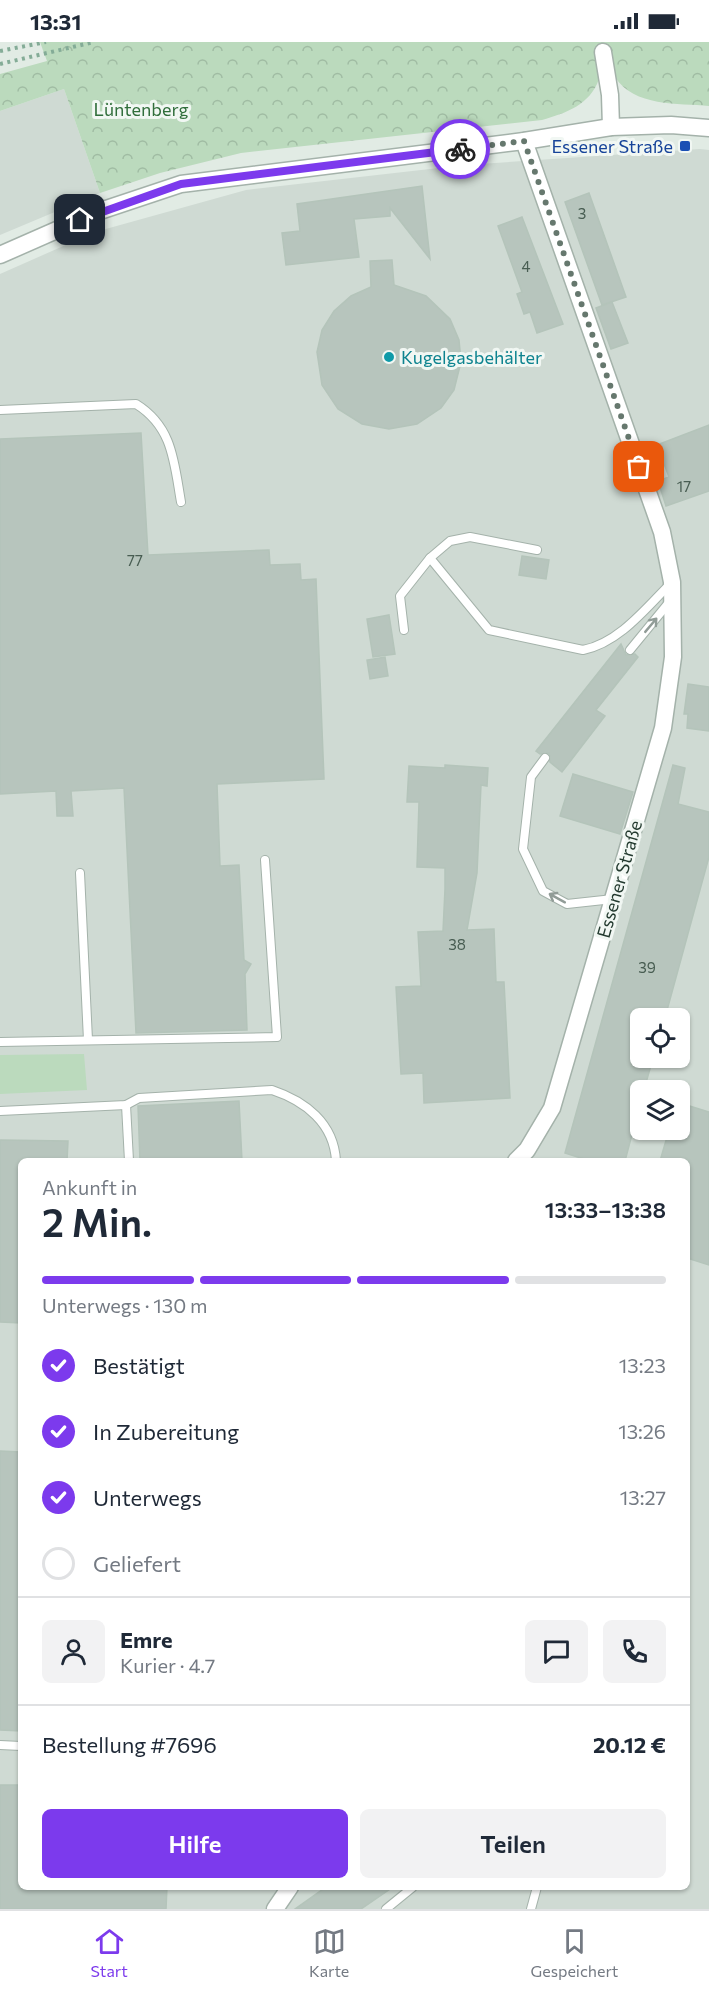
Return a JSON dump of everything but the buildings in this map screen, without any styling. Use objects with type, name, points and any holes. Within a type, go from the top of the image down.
[{"type":"street","points":[[603,52],[610,95],[611,127]]},
{"type":"street","points":[[0,255],[100,211],[181,184],[524,141],[611,127],[671,125],[709,128]]},
{"type":"street","name":"Essener Straße","points":[[519,1158],[528,1150],[552,1108],[663,728],[673,657],[672,590],[662,532],[524,141]]},
{"type":"street","points":[[275,1909],[288,1890]]},
{"type":"lane","points":[[0,410],[136,404],[153,414],[172,449],[181,502]]},
{"type":"lane","points":[[404,630],[400,596],[430,558],[450,541],[470,537],[537,550]]},
{"type":"lane","points":[[430,558],[489,630],[583,650],[598,647],[622,631],[672,590]]},
{"type":"lane","points":[[630,650],[672,590]]},
{"type":"lane","points":[[545,758],[531,777],[523,849],[543,891],[567,904],[613,899]]},
{"type":"lane","points":[[0,1042],[277,1037],[264,860]]},
{"type":"lane","points":[[80,873],[88,1040]]},
{"type":"lane","points":[[0,1111],[126,1105],[139,1098],[272,1090],[293,1097],[314,1113],[332,1136],[336,1158]]},
{"type":"lane","points":[[126,1105],[129,1158]]},
{"type":"lane","points":[[0,1746],[18,1746]]},
{"type":"lane","points":[[386,1909],[409,1890]]},
{"type":"lane","points":[[531,1909],[536,1890]]},
{"type":"path","points":[[0,51],[46,42]]},
{"type":"path","points":[[0,64],[94,42]]},
{"type":"shaded area","points":[[64,89],[100,193],[0,235],[0,111]]},
{"type":"shaded area","points":[[709,150],[709,1909],[0,1909],[0,274],[95,232],[246,190],[465,165]]},
{"type":"green space","name":"Lüntenberg","points":[[40,42],[709,42],[709,106],[645,99],[623,87],[615,77],[599,79],[595,88],[583,102],[568,111],[542,120],[241,153],[160,173],[100,193],[64,89],[0,111],[0,74],[47,61]]},
{"type":"green space","points":[[84,1054],[87,1090],[0,1094],[0,1055]]},
{"type":"way so far","points":[[460,149],[524,141],[639,467]]},
{"type":"place","name":"Essener Straße","points":[[685,146]]},
{"type":"place","name":"Kugelgasbehälter","points":[[389,357]]},
{"type":"route","points":[[80,220],[181,184],[460,149]]}]
